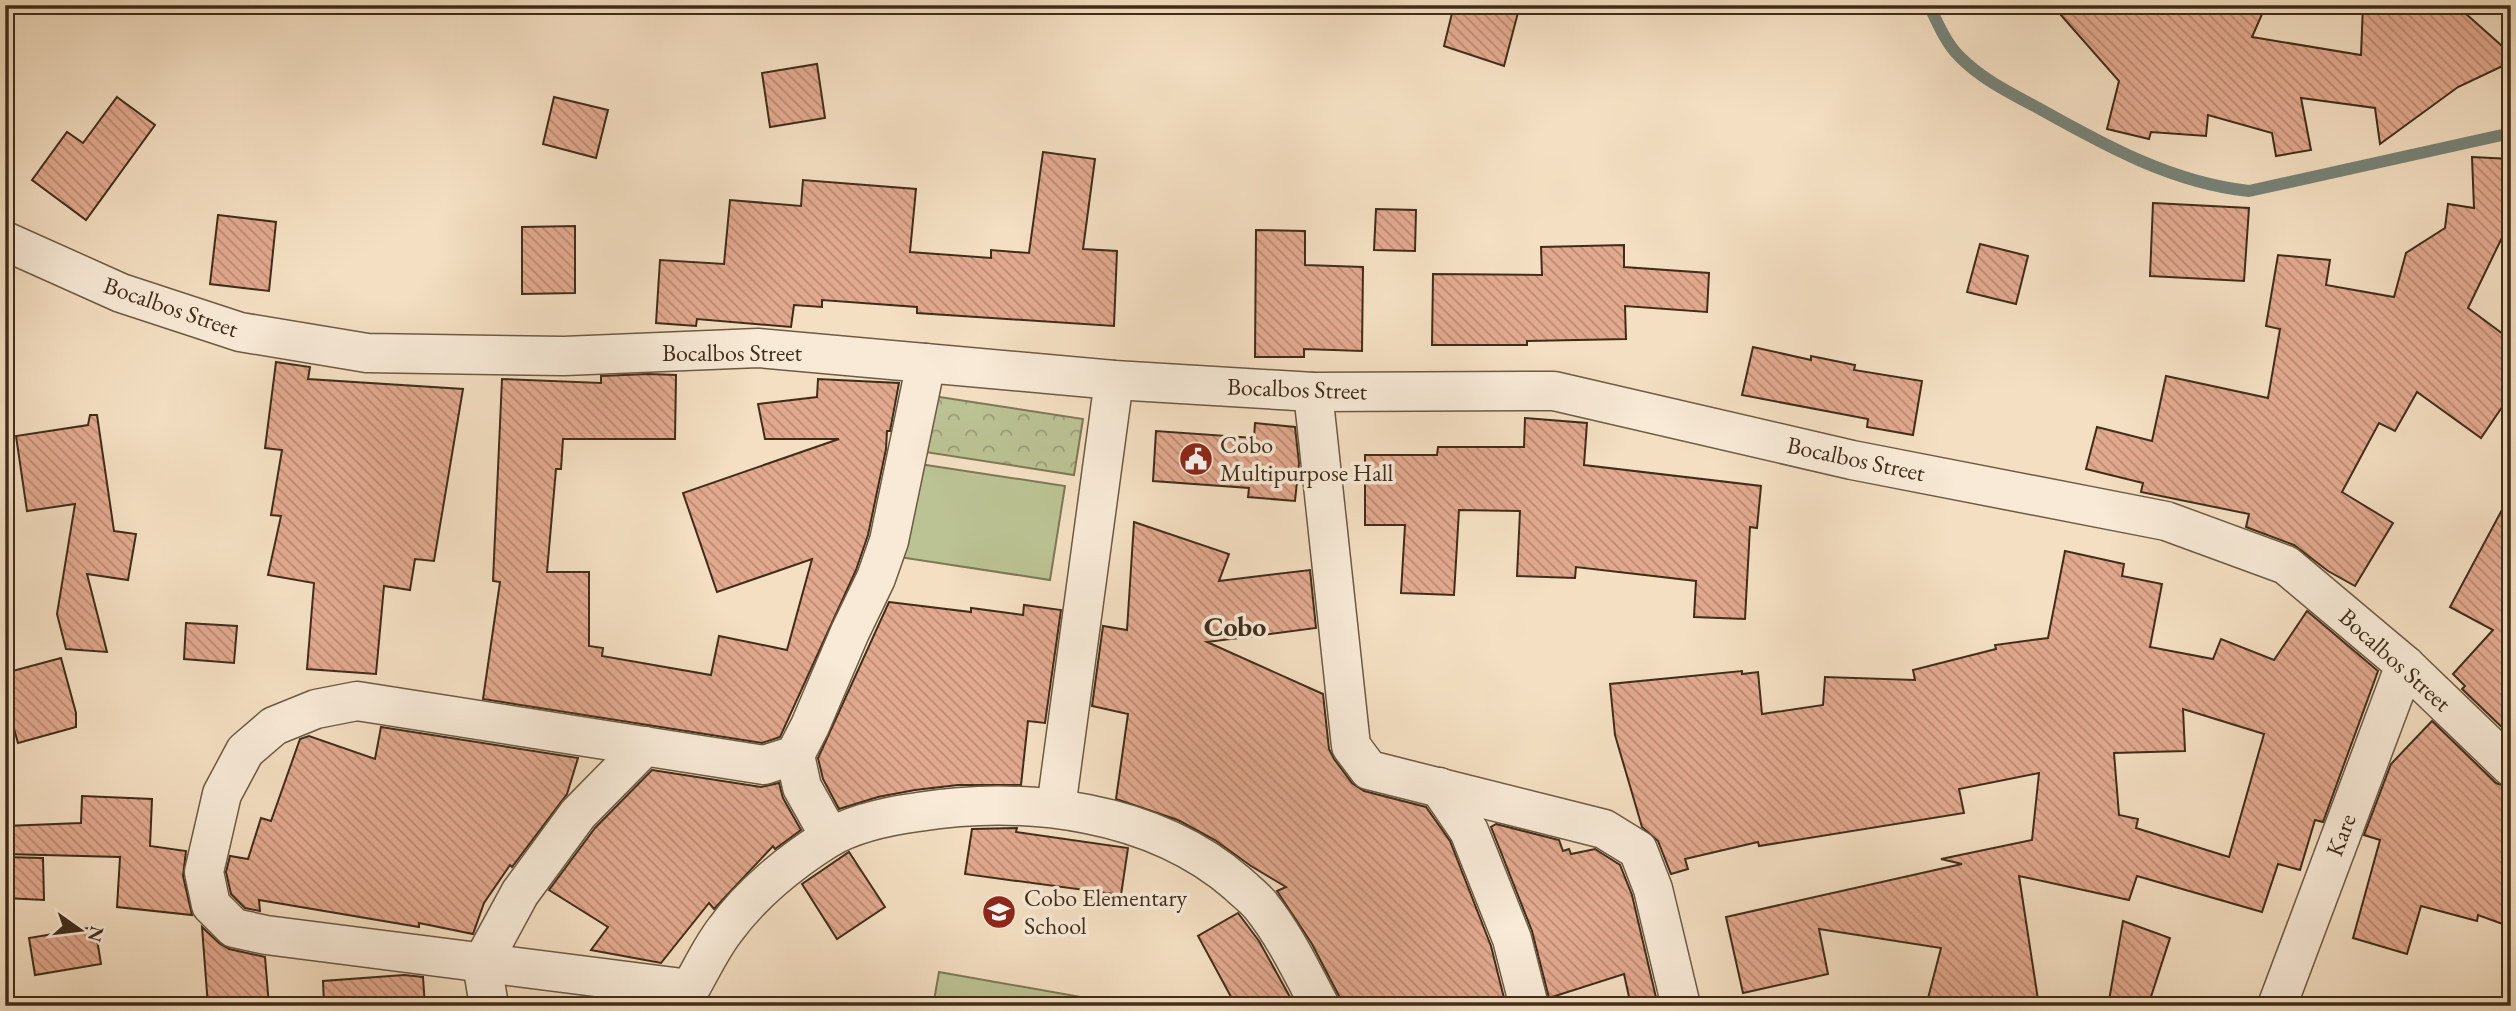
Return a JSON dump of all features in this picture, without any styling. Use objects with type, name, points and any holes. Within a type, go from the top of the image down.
[{"type":"street","name":"Bocalbos Street","points":[[5,241],[121,293],[240,332],[367,353],[564,356],[758,348],[1114,380],[1313,391],[1554,391],[1852,460],[2166,521],[2286,565],[2405,664],[2511,767]]},
{"type":"street","points":[[830,837],[802,787],[795,755],[876,578],[890,541],[926,363]]},
{"type":"street","points":[[1056,808],[1114,380]]},
{"type":"street","points":[[1313,391],[1351,746],[1370,770],[1604,829],[1638,850],[1653,889],[1681,1006]]},
{"type":"street","name":"Kare","points":[[2277,1006],[2405,664]]},
{"type":"street","points":[[795,755],[764,765],[358,701],[316,709],[274,726],[245,751],[222,794],[204,872],[211,905],[234,928],[266,935],[482,963],[691,998],[724,930],[751,901],[798,859],[830,837],[885,817],[939,808],[992,805],[1056,808],[1123,823],[1173,841],[1217,866],[1260,904],[1292,953],[1320,1006]]},
{"type":"street","points":[[489,1006],[482,963],[520,893],[578,814],[645,746]]},
{"type":"street","points":[[1439,787],[1469,831],[1512,939],[1529,1006]]},
{"type":"green space","points":[[933,396],[1083,419],[1074,475],[925,452]]},
{"type":"green space","points":[[913,463],[1065,486],[1050,580],[899,557]]},
{"type":"green space","points":[[939,972],[1115,1003],[1115,1006],[933,1006]]},
{"type":"building","points":[[1454,5],[1520,5],[1504,66],[1444,46]]},
{"type":"building","points":[[2052,5],[2266,5],[2252,37],[2361,55],[2363,5],[2456,5],[2511,54],[2511,62],[2458,87],[2380,144],[2375,108],[2301,98],[2311,150],[2276,156],[2272,133],[2208,115],[2206,136],[2151,132],[2149,139],[2107,129],[2119,81]]},
{"type":"building","points":[[817,64],[825,118],[770,127],[762,73]]},
{"type":"building","points":[[117,97],[155,125],[86,220],[32,180],[67,132],[83,143]]},
{"type":"building","points":[[554,97],[608,110],[596,158],[543,144]]},
{"type":"building","points":[[1043,152],[1095,159],[1083,249],[1117,251],[1114,326],[917,313],[917,307],[822,300],[822,307],[794,305],[791,327],[697,319],[696,326],[656,323],[660,260],[724,264],[730,200],[801,206],[803,180],[916,189],[910,252],[991,258],[991,250],[1029,253]]},
{"type":"building","points":[[2472,157],[2511,159],[2511,219],[2468,308],[2511,340],[2511,394],[2481,438],[2417,392],[2395,431],[2379,423],[2342,492],[2393,523],[2355,586],[2328,571],[2294,545],[2246,527],[2249,514],[2141,492],[2143,483],[2086,469],[2097,427],[2152,441],[2166,376],[2268,398],[2280,329],[2266,326],[2278,255],[2330,260],[2326,285],[2394,297],[2406,253],[2445,228],[2448,204],[2474,208]]},
{"type":"building","points":[[2153,203],[2249,208],[2244,281],[2150,276]]},
{"type":"building","points":[[1376,209],[1416,210],[1415,251],[1374,250]]},
{"type":"building","points":[[218,215],[276,222],[269,291],[210,284]]},
{"type":"building","points":[[575,226],[575,293],[522,294],[522,227]]},
{"type":"building","points":[[1256,230],[1305,231],[1305,265],[1363,267],[1362,351],[1304,349],[1304,357],[1255,357]]},
{"type":"building","points":[[1980,244],[2028,256],[2016,304],[1967,292]]},
{"type":"building","points":[[1624,245],[1624,267],[1709,273],[1707,312],[1625,306],[1626,339],[1527,341],[1527,345],[1432,345],[1433,274],[1542,275],[1541,247]]},
{"type":"building","points":[[1753,347],[1811,360],[1811,356],[1855,365],[1854,370],[1922,381],[1913,435],[1867,427],[1868,419],[1742,395]]},
{"type":"building","points":[[276,362],[310,367],[308,379],[463,389],[434,561],[415,559],[410,590],[384,586],[376,674],[307,669],[314,583],[268,575],[281,516],[271,515],[282,450],[265,448]]},
{"type":"building","points":[[676,375],[675,439],[563,439],[561,469],[556,469],[547,572],[589,572],[589,646],[603,648],[602,656],[711,675],[719,636],[787,650],[812,559],[717,592],[683,493],[839,439],[765,439],[758,404],[817,397],[818,379],[899,383],[890,431],[887,431],[886,449],[868,535],[856,570],[780,737],[762,743],[483,699],[500,582],[493,581],[502,379],[601,383],[601,376]]},
{"type":"building","points":[[90,415],[97,415],[114,531],[136,534],[128,580],[87,574],[107,652],[66,649],[57,614],[75,504],[27,511],[16,436],[88,425]]},
{"type":"building","points":[[1525,418],[1587,423],[1584,465],[1761,486],[1757,528],[1750,527],[1745,619],[1694,617],[1696,581],[1576,567],[1575,578],[1517,576],[1520,511],[1459,510],[1454,595],[1401,593],[1405,525],[1365,525],[1365,455],[1437,455],[1438,447],[1524,447]]},
{"type":"building","points":[[1255,423],[1295,427],[1299,463],[1295,501],[1248,497],[1249,488],[1153,481],[1156,431],[1254,438]]},
{"type":"building","points":[[2511,493],[2511,736],[2462,689],[2465,686],[2453,674],[2493,630],[2450,607]]},
{"type":"building","points":[[1134,522],[1229,554],[1219,581],[1310,570],[1316,628],[1207,642],[1323,694],[1329,749],[1352,783],[1364,791],[1426,807],[1450,841],[1491,946],[1506,1006],[1342,1006],[1312,944],[1277,891],[1286,887],[1215,840],[1178,820],[1116,799],[1128,714],[1092,706],[1103,626],[1127,630]]},
{"type":"building","points":[[2065,551],[2124,564],[2122,576],[2162,584],[2150,647],[2213,659],[2221,639],[2274,660],[2307,611],[2378,671],[2323,822],[2315,820],[2300,870],[2278,864],[2262,912],[2137,876],[2129,900],[2019,876],[2039,1006],[1926,1006],[1941,948],[1819,929],[1828,974],[1743,993],[1726,917],[1962,864],[1941,859],[2032,840],[2039,773],[1959,789],[1964,813],[1759,846],[1758,842],[1685,859],[1688,869],[1671,874],[1658,841],[1642,827],[1615,735],[1610,684],[1742,671],[1742,674],[1758,672],[1762,714],[1823,705],[1825,677],[1915,680],[1913,670],[1996,649],[1995,645],[2048,638]],"holes":[[[2183,709],[2264,734],[2229,857],[2136,828],[2138,819],[2119,815],[2114,753],[2185,751]]]},
{"type":"building","points":[[889,602],[1023,615],[1024,605],[1061,610],[1045,723],[1028,721],[1021,785],[958,785],[915,790],[878,797],[839,809],[823,779],[818,758]]},
{"type":"building","points":[[186,623],[237,626],[234,663],[184,659]]},
{"type":"building","points":[[61,658],[76,713],[76,727],[18,743],[5,697],[5,673]]},
{"type":"building","points":[[2432,721],[2496,783],[2511,788],[2511,927],[2478,915],[2477,921],[2421,906],[2407,954],[2353,938],[2380,840],[2364,835],[2391,764]]},
{"type":"building","points":[[381,727],[578,758],[567,794],[512,867],[510,865],[484,903],[473,934],[419,923],[419,927],[259,900],[260,911],[245,908],[231,894],[226,872],[230,856],[248,859],[261,818],[271,821],[300,739],[309,736],[375,759]]},
{"type":"building","points":[[652,770],[761,787],[779,783],[783,798],[801,830],[775,849],[773,846],[714,909],[709,903],[661,963],[591,950],[608,927],[549,890],[595,828]]},
{"type":"building","points":[[82,796],[152,799],[150,846],[186,851],[183,876],[192,915],[117,907],[120,857],[5,854],[5,826],[81,823]]},
{"type":"building","points":[[1496,824],[1559,840],[1563,851],[1569,849],[1571,854],[1595,849],[1620,865],[1632,895],[1658,1006],[1631,1006],[1624,974],[1549,998],[1532,931],[1491,827]]},
{"type":"building","points":[[1017,828],[1016,832],[1128,848],[1121,895],[965,874],[972,829]]},
{"type":"building","points":[[849,852],[885,907],[837,939],[802,884]]},
{"type":"building","points":[[5,857],[43,858],[44,900],[5,898]]},
{"type":"building","points":[[1238,913],[1259,941],[1295,1006],[1236,1006],[1198,936]]},
{"type":"building","points":[[2123,921],[2170,938],[2148,1006],[2108,1006]]},
{"type":"building","points":[[95,927],[101,964],[35,975],[29,938]]},
{"type":"building","points":[[202,927],[229,949],[265,957],[269,1006],[208,1006]]},
{"type":"building","points":[[404,975],[423,977],[425,1006],[324,1006],[323,981]]},
{"type":"waterway","points":[[1929,5],[1954,51],[1997,86],[2141,161],[2221,187],[2249,191],[2511,133]]},
{"type":"place","name":"Cobo Multipurpose Hall","points":[[1196,459]]},
{"type":"place","name":"Cobo Elementary School","points":[[999,912]]},
{"type":"district","name":"Cobo","points":[[1235,626]]}]
